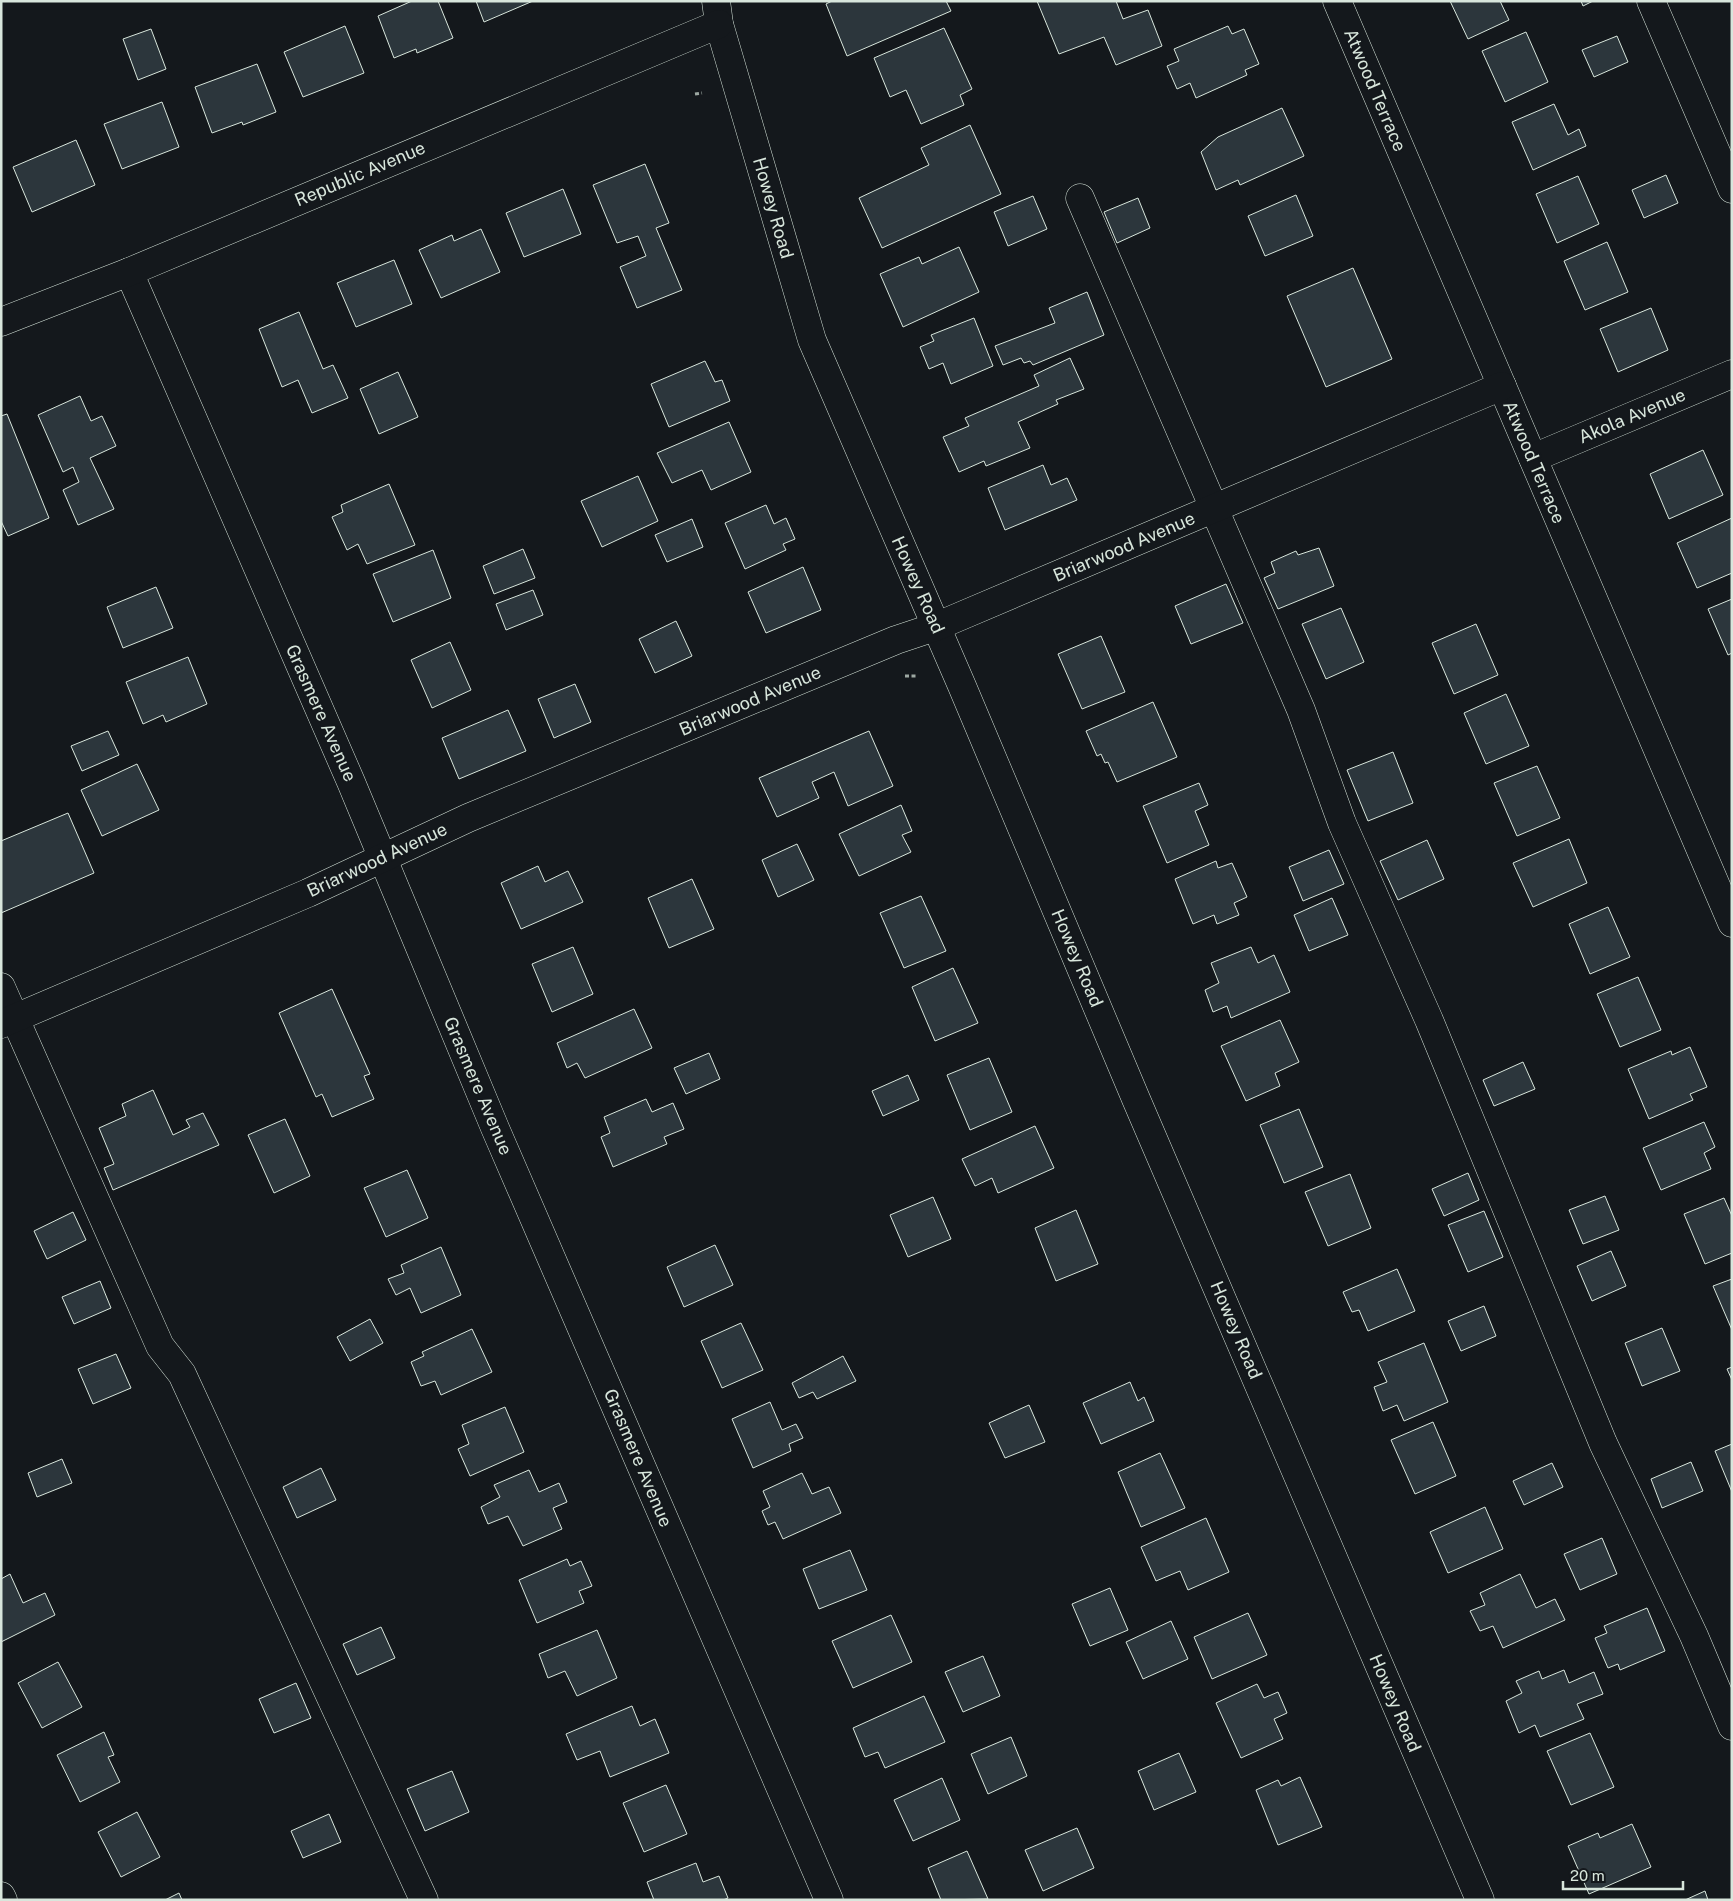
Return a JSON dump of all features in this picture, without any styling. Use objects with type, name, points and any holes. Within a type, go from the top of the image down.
[{"type":"street","name":"Atwood Terrace","points":[[1337,1],[1732,923]]},
{"type":"street","points":[[1652,1],[1732,189]]},
{"type":"street","name":"Republic Avenue","points":[[1,322],[129,272],[717,13]]},
{"type":"street","name":"Howey Road","points":[[717,13],[812,340],[1480,1900]]},
{"type":"street","points":[[1080,198],[1301,710],[1342,822],[1429,1020],[1603,1443],[1694,1636],[1732,1726]]},
{"type":"street","name":"Grasmere Avenue","points":[[129,272],[383,857],[499,1137],[829,1900]]},
{"type":"street","name":"Akola Avenue","points":[[1533,458],[1732,374]]},
{"type":"street","name":"Briarwood Avenue","points":[[8,1021],[308,893],[468,818],[896,640],[935,627],[1502,386]]},
{"type":"street","points":[[1,986],[8,1021],[160,1346],[182,1374],[424,1900]]},
{"type":"street","points":[[1,1896],[3,1900]]},
{"type":"path","points":[[904,676],[916,676]]},
{"type":"building","points":[[412,1],[438,1],[453,38],[417,53],[416,49],[394,58],[378,16]]},
{"type":"building","points":[[476,1],[533,1],[484,22]]},
{"type":"building","points":[[832,1],[946,1],[951,11],[847,56],[826,4]]},
{"type":"building","points":[[1037,1],[1116,1],[1123,19],[1148,10],[1162,46],[1116,65],[1104,37],[1059,54]]},
{"type":"building","points":[[1450,1],[1500,1],[1509,20],[1468,39]]},
{"type":"building","points":[[1581,1],[1593,1],[1583,6]]},
{"type":"building","points":[[345,26],[364,73],[303,97],[284,52]]},
{"type":"building","points":[[1228,26],[1232,34],[1244,29],[1259,64],[1245,70],[1247,75],[1196,98],[1190,83],[1177,89],[1167,66],[1179,61],[1174,49]]},
{"type":"building","points":[[944,28],[972,89],[960,95],[964,105],[921,124],[906,90],[890,97],[874,58]]},
{"type":"building","points":[[151,29],[166,69],[138,80],[123,39]]},
{"type":"building","points":[[1526,32],[1548,82],[1505,102],[1482,51]]},
{"type":"building","points":[[1617,36],[1628,62],[1594,77],[1582,50]]},
{"type":"building","points":[[257,64],[276,112],[243,125],[242,122],[212,133],[195,87]]},
{"type":"building","points":[[162,102],[179,147],[122,169],[104,124]]},
{"type":"building","points":[[1554,104],[1568,135],[1579,129],[1586,146],[1533,170],[1512,122]]},
{"type":"building","points":[[1282,108],[1304,156],[1240,185],[1238,180],[1216,190],[1201,152],[1218,137]]},
{"type":"building","points":[[970,125],[1001,194],[882,248],[859,198],[929,165],[921,148]]},
{"type":"building","points":[[76,140],[95,185],[32,212],[13,167]]},
{"type":"building","points":[[645,164],[669,223],[656,228],[682,290],[637,308],[620,267],[646,256],[638,236],[617,243],[593,185]]},
{"type":"building","points":[[1666,175],[1678,203],[1644,218],[1632,190]]},
{"type":"building","points":[[1578,176],[1599,224],[1557,243],[1536,194]]},
{"type":"building","points":[[563,189],[581,234],[524,257],[506,213]]},
{"type":"building","points":[[1296,195],[1313,236],[1265,256],[1248,216]]},
{"type":"building","points":[[1033,196],[1047,229],[1008,246],[994,212]]},
{"type":"building","points":[[1138,198],[1150,228],[1117,243],[1104,212]]},
{"type":"building","points":[[481,229],[500,272],[441,298],[419,250],[452,235],[454,241]]},
{"type":"building","points":[[1607,242],[1628,292],[1585,310],[1564,261]]},
{"type":"building","points":[[959,247],[979,292],[903,327],[880,274],[919,257],[922,264]]},
{"type":"building","points":[[394,260],[412,304],[356,327],[337,283]]},
{"type":"building","points":[[1353,268],[1392,359],[1326,387],[1287,296]]},
{"type":"building","points":[[1087,292],[1104,335],[1033,365],[1030,361],[1024,363],[1021,358],[1003,365],[995,346],[1055,323],[1049,308]]},
{"type":"building","points":[[1651,308],[1668,350],[1618,372],[1600,329]]},
{"type":"building","points":[[299,312],[323,369],[333,365],[348,398],[312,413],[298,380],[282,387],[259,329]]},
{"type":"building","points":[[974,318],[993,366],[951,384],[943,363],[929,369],[920,347],[934,341],[931,335]]},
{"type":"building","points":[[1070,358],[1084,389],[1056,400],[1058,404],[1018,422],[1030,448],[986,466],[984,461],[959,472],[943,437],[969,426],[965,418],[1039,386],[1034,375]]},
{"type":"building","points":[[705,361],[715,382],[722,380],[730,401],[669,427],[651,384]]},
{"type":"building","points":[[398,372],[418,417],[379,434],[360,389]]},
{"type":"building","points":[[80,396],[91,421],[102,416],[116,446],[90,458],[114,509],[78,525],[63,490],[79,482],[73,467],[63,472],[38,415]]},
{"type":"building","points":[[7,414],[49,518],[8,536],[1,521],[1,416]]},
{"type":"building","points":[[729,422],[751,472],[711,490],[702,470],[672,483],[657,453]]},
{"type":"building","points":[[1703,450],[1723,495],[1669,519],[1650,474]]},
{"type":"building","points":[[1043,465],[1051,485],[1067,478],[1077,500],[1005,530],[988,488]]},
{"type":"building","points":[[638,476],[658,521],[602,547],[581,501]]},
{"type":"building","points":[[389,484],[415,545],[367,564],[358,544],[347,550],[332,517],[343,512],[341,505]]},
{"type":"building","points":[[766,505],[774,524],[786,518],[795,539],[783,544],[786,550],[745,569],[725,523]]},
{"type":"building","points":[[1732,518],[1732,573],[1697,588],[1677,543]]},
{"type":"building","points":[[692,519],[703,547],[667,562],[655,535]]},
{"type":"building","points":[[1319,548],[1334,586],[1278,609],[1264,578],[1275,573],[1271,562],[1296,551],[1298,555]]},
{"type":"building","points":[[523,549],[535,578],[494,594],[483,566]]},
{"type":"building","points":[[433,550],[451,598],[393,622],[373,574]]},
{"type":"building","points":[[803,567],[821,610],[766,633],[748,592]]},
{"type":"building","points":[[1226,584],[1243,623],[1191,644],[1175,606]]},
{"type":"building","points":[[156,587],[173,628],[123,648],[107,607]]},
{"type":"building","points":[[533,590],[543,615],[506,630],[496,604]]},
{"type":"building","points":[[1732,599],[1732,653],[1728,655],[1708,609]]},
{"type":"building","points":[[1341,608],[1364,662],[1326,679],[1302,624]]},
{"type":"building","points":[[676,621],[692,656],[655,673],[639,639]]},
{"type":"building","points":[[1476,624],[1498,675],[1454,694],[1432,643]]},
{"type":"building","points":[[1101,636],[1125,692],[1082,709],[1058,654]]},
{"type":"building","points":[[450,642],[471,690],[432,708],[411,660]]},
{"type":"building","points":[[188,657],[207,704],[166,722],[163,715],[143,724],[126,682]]},
{"type":"building","points":[[575,684],[591,722],[554,738],[538,699]]},
{"type":"building","points":[[1506,694],[1529,746],[1486,764],[1464,713]]},
{"type":"building","points":[[1153,702],[1177,757],[1117,782],[1108,762],[1105,763],[1101,754],[1097,756],[1086,731]]},
{"type":"building","points":[[508,710],[526,751],[459,779],[442,738]]},
{"type":"building","points":[[108,731],[119,755],[82,771],[71,746]]},
{"type":"building","points":[[869,731],[893,786],[848,806],[834,772],[812,782],[819,798],[777,817],[759,778]]},
{"type":"building","points":[[1393,752],[1413,803],[1368,821],[1347,770]]},
{"type":"building","points":[[137,764],[159,810],[102,836],[81,790]]},
{"type":"building","points":[[1537,766],[1560,818],[1517,836],[1494,783]]},
{"type":"building","points":[[1199,783],[1208,805],[1195,811],[1209,845],[1167,863],[1143,806]]},
{"type":"building","points":[[901,805],[912,831],[902,835],[911,852],[859,876],[839,834]]},
{"type":"building","points":[[68,813],[94,873],[1,913],[1,841]]},
{"type":"building","points":[[1569,839],[1587,883],[1533,907],[1513,863]]},
{"type":"building","points":[[1427,840],[1444,879],[1398,900],[1380,861]]},
{"type":"building","points":[[797,844],[814,880],[778,897],[762,860]]},
{"type":"building","points":[[1329,850],[1344,884],[1303,901],[1289,867]]},
{"type":"building","points":[[1216,861],[1218,868],[1232,863],[1247,897],[1234,903],[1239,915],[1217,924],[1214,915],[1193,924],[1175,879]]},
{"type":"building","points":[[538,866],[545,882],[568,871],[583,902],[521,929],[501,883]]},
{"type":"building","points":[[692,879],[714,929],[669,948],[648,898]]},
{"type":"building","points":[[921,896],[946,951],[904,968],[880,913]]},
{"type":"building","points":[[1332,898],[1348,935],[1309,951],[1294,915]]},
{"type":"building","points":[[1608,907],[1630,957],[1590,974],[1569,924]]},
{"type":"building","points":[[573,947],[593,994],[552,1012],[532,964]]},
{"type":"building","points":[[1251,947],[1258,963],[1274,955],[1290,992],[1231,1018],[1227,1006],[1213,1012],[1205,990],[1219,983],[1211,963]]},
{"type":"building","points":[[953,968],[978,1023],[935,1041],[912,987]]},
{"type":"building","points":[[1638,977],[1661,1030],[1620,1047],[1597,994]]},
{"type":"building","points":[[332,989],[370,1074],[364,1076],[374,1099],[332,1117],[322,1094],[316,1097],[279,1013]]},
{"type":"building","points":[[634,1009],[652,1048],[585,1078],[577,1063],[567,1068],[557,1043]]},
{"type":"building","points":[[1280,1020],[1299,1062],[1275,1073],[1280,1086],[1246,1101],[1221,1046]]},
{"type":"building","points":[[1690,1047],[1707,1087],[1690,1094],[1693,1100],[1649,1119],[1628,1069],[1671,1051],[1672,1055]]},
{"type":"building","points":[[709,1053],[720,1079],[686,1094],[674,1068]]},
{"type":"building","points":[[989,1058],[1012,1112],[970,1130],[947,1075]]},
{"type":"building","points":[[1523,1062],[1535,1089],[1494,1106],[1483,1080]]},
{"type":"building","points":[[908,1075],[919,1100],[883,1116],[872,1091]]},
{"type":"building","points":[[153,1090],[173,1135],[190,1127],[186,1120],[203,1113],[219,1145],[113,1190],[104,1168],[114,1164],[99,1128],[126,1116],[122,1104]]},
{"type":"building","points":[[646,1099],[652,1112],[673,1103],[684,1129],[664,1137],[667,1144],[613,1167],[601,1137],[610,1133],[604,1117]]},
{"type":"building","points":[[1299,1109],[1323,1167],[1284,1183],[1260,1125]]},
{"type":"building","points":[[285,1119],[310,1176],[274,1193],[248,1135]]},
{"type":"building","points":[[1704,1122],[1715,1147],[1704,1153],[1711,1169],[1661,1190],[1643,1148]]},
{"type":"building","points":[[1035,1126],[1054,1168],[998,1193],[992,1178],[975,1186],[962,1159]]},
{"type":"building","points":[[407,1170],[428,1218],[386,1237],[364,1188]]},
{"type":"building","points":[[1468,1173],[1479,1200],[1444,1216],[1432,1189]]},
{"type":"building","points":[[1350,1174],[1371,1228],[1328,1246],[1305,1192]]},
{"type":"building","points":[[1605,1196],[1619,1230],[1583,1244],[1569,1210]]},
{"type":"building","points":[[933,1197],[951,1239],[908,1257],[890,1215]]},
{"type":"building","points":[[1724,1198],[1732,1216],[1732,1253],[1705,1264],[1684,1214]]},
{"type":"building","points":[[1076,1210],[1098,1264],[1056,1281],[1035,1228]]},
{"type":"building","points":[[1484,1211],[1503,1257],[1468,1272],[1448,1225]]},
{"type":"building","points":[[73,1212],[86,1240],[47,1259],[34,1231]]},
{"type":"building","points":[[715,1245],[733,1285],[684,1307],[667,1267]]},
{"type":"building","points":[[441,1247],[461,1295],[421,1313],[410,1288],[396,1295],[388,1279],[404,1273],[401,1265]]},
{"type":"building","points":[[1611,1251],[1626,1286],[1592,1301],[1577,1266]]},
{"type":"building","points":[[1397,1269],[1415,1311],[1368,1331],[1359,1310],[1352,1312],[1343,1292]]},
{"type":"building","points":[[1732,1279],[1732,1330],[1713,1286]]},
{"type":"building","points":[[100,1281],[111,1308],[74,1324],[62,1297]]},
{"type":"building","points":[[1484,1306],[1496,1336],[1461,1351],[1448,1321]]},
{"type":"building","points":[[370,1319],[383,1343],[350,1361],[337,1337]]},
{"type":"building","points":[[741,1323],[763,1370],[722,1388],[701,1341]]},
{"type":"building","points":[[1662,1328],[1680,1371],[1642,1386],[1625,1343]]},
{"type":"building","points":[[472,1329],[492,1372],[441,1395],[435,1381],[421,1386],[411,1362],[424,1356],[422,1352]]},
{"type":"building","points":[[1424,1343],[1448,1402],[1404,1421],[1397,1405],[1383,1411],[1374,1387],[1387,1382],[1378,1362]]},
{"type":"building","points":[[116,1354],[131,1388],[93,1404],[78,1369]]},
{"type":"building","points":[[843,1356],[856,1381],[817,1399],[813,1392],[799,1398],[792,1383]]},
{"type":"building","points":[[1732,1367],[1732,1380],[1727,1369]]},
{"type":"building","points":[[1130,1382],[1138,1401],[1144,1397],[1154,1421],[1101,1444],[1083,1403]]},
{"type":"building","points":[[770,1402],[782,1430],[796,1424],[803,1438],[789,1444],[791,1451],[753,1468],[732,1419]]},
{"type":"building","points":[[1029,1405],[1045,1442],[1005,1458],[989,1423]]},
{"type":"building","points":[[505,1407],[524,1452],[470,1476],[458,1449],[469,1444],[462,1425]]},
{"type":"building","points":[[1433,1422],[1456,1476],[1415,1494],[1391,1440]]},
{"type":"building","points":[[1732,1444],[1732,1492],[1715,1451]]},
{"type":"building","points":[[1160,1453],[1185,1508],[1141,1527],[1118,1472]]},
{"type":"building","points":[[62,1459],[72,1483],[37,1497],[28,1473]]},
{"type":"building","points":[[1691,1462],[1703,1491],[1662,1508],[1651,1479]]},
{"type":"building","points":[[1552,1463],[1563,1487],[1524,1505],[1513,1481]]},
{"type":"building","points":[[321,1468],[336,1500],[297,1518],[283,1487]]},
{"type":"building","points":[[529,1470],[539,1492],[559,1483],[567,1502],[553,1508],[562,1529],[523,1546],[508,1516],[488,1524],[481,1507],[500,1497],[494,1485]]},
{"type":"building","points":[[802,1473],[812,1494],[829,1487],[841,1513],[783,1539],[775,1522],[768,1525],[762,1511],[770,1507],[763,1491]]},
{"type":"building","points":[[1485,1507],[1503,1549],[1448,1573],[1430,1532]]},
{"type":"building","points":[[1206,1518],[1229,1572],[1188,1590],[1180,1571],[1156,1581],[1141,1547]]},
{"type":"building","points":[[1602,1538],[1617,1574],[1580,1590],[1564,1554]]},
{"type":"building","points":[[850,1550],[867,1590],[819,1609],[803,1569]]},
{"type":"building","points":[[567,1559],[570,1566],[581,1561],[592,1586],[579,1591],[584,1603],[537,1623],[519,1580]]},
{"type":"building","points":[[10,1574],[23,1603],[45,1593],[55,1615],[1,1642],[1,1579]]},
{"type":"building","points":[[1520,1574],[1536,1608],[1555,1599],[1565,1620],[1503,1648],[1493,1626],[1480,1631],[1470,1611],[1485,1605],[1480,1593]]},
{"type":"building","points":[[1110,1588],[1128,1630],[1090,1646],[1072,1604]]},
{"type":"building","points":[[1647,1608],[1665,1651],[1620,1670],[1618,1664],[1608,1668],[1595,1638],[1607,1633],[1604,1626]]},
{"type":"building","points":[[1248,1613],[1267,1655],[1212,1679],[1194,1637]]},
{"type":"building","points":[[891,1615],[912,1662],[853,1688],[832,1641]]},
{"type":"building","points":[[1171,1621],[1188,1659],[1143,1679],[1126,1642]]},
{"type":"building","points":[[381,1627],[395,1658],[357,1675],[343,1644]]},
{"type":"building","points":[[597,1630],[617,1678],[577,1696],[565,1671],[548,1678],[539,1654]]},
{"type":"building","points":[[983,1656],[1000,1696],[963,1712],[945,1672]]},
{"type":"building","points":[[58,1662],[82,1707],[42,1728],[18,1683]]},
{"type":"building","points":[[1564,1670],[1569,1683],[1594,1672],[1603,1694],[1577,1704],[1584,1719],[1540,1737],[1535,1725],[1519,1733],[1506,1701],[1522,1693],[1516,1681],[1539,1671],[1542,1679]]},
{"type":"building","points":[[296,1683],[311,1718],[274,1733],[259,1699]]},
{"type":"building","points":[[1257,1684],[1264,1698],[1278,1692],[1287,1713],[1274,1719],[1283,1739],[1241,1758],[1216,1703]]},
{"type":"building","points":[[924,1696],[945,1742],[885,1768],[878,1752],[865,1757],[853,1728]]},
{"type":"building","points":[[632,1706],[640,1726],[655,1719],[669,1753],[610,1777],[600,1751],[577,1760],[566,1734]]},
{"type":"building","points":[[104,1732],[114,1755],[108,1757],[120,1782],[80,1802],[57,1755]]},
{"type":"building","points":[[1590,1733],[1614,1787],[1571,1805],[1547,1751]]},
{"type":"building","points":[[1011,1737],[1027,1776],[988,1794],[971,1754]]},
{"type":"building","points":[[1179,1753],[1196,1792],[1154,1810],[1138,1771]]},
{"type":"building","points":[[452,1771],[469,1812],[425,1831],[407,1789]]},
{"type":"building","points":[[1300,1777],[1322,1827],[1278,1845],[1256,1790],[1278,1780],[1281,1786]]},
{"type":"building","points":[[942,1778],[960,1820],[913,1841],[894,1800]]},
{"type":"building","points":[[666,1785],[687,1834],[644,1852],[623,1803]]},
{"type":"building","points":[[137,1812],[160,1857],[121,1877],[98,1832]]},
{"type":"building","points":[[329,1814],[341,1842],[303,1858],[291,1831]]},
{"type":"building","points":[[1632,1824],[1651,1867],[1589,1894],[1568,1846],[1598,1833],[1600,1838]]},
{"type":"building","points":[[1077,1828],[1094,1868],[1043,1891],[1025,1850]]},
{"type":"building","points":[[967,1851],[988,1899],[941,1900],[928,1868]]},
{"type":"building","points":[[696,1863],[703,1882],[719,1876],[728,1898],[723,1900],[654,1900],[647,1882]]},
{"type":"building","points":[[1705,1891],[1708,1900],[1685,1900]]},
{"type":"building","points":[[179,1893],[182,1900],[165,1900]]}]
